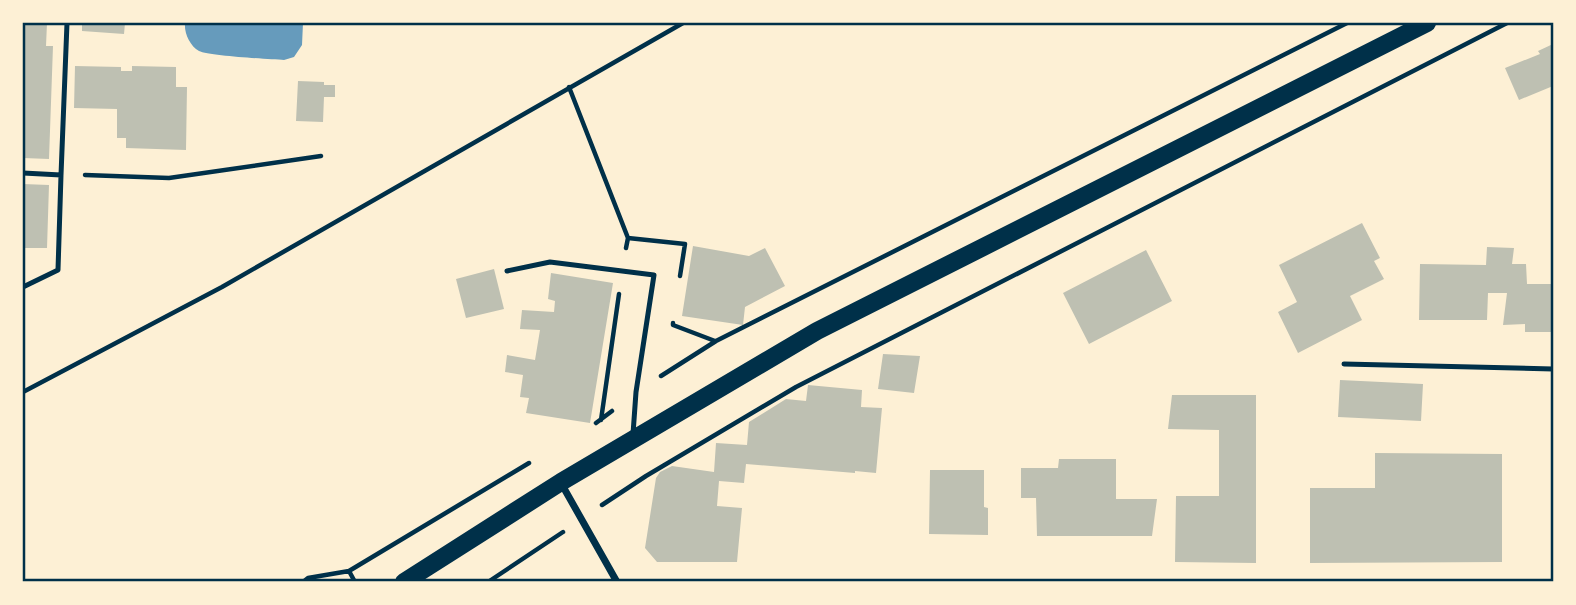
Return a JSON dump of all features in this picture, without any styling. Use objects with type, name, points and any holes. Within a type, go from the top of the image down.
[{"type":"main road","points":[[404,582],[561,482],[817,331],[1427,23]]},
{"type":"street","points":[[561,482],[617,582]]},
{"type":"lane","points":[[23,287],[58,270],[67,23]]},
{"type":"lane","points":[[23,173],[61,174]]},
{"type":"lane","points":[[507,271],[551,262],[654,275],[636,392],[632,441]]},
{"type":"lane","points":[[1344,363],[1553,369]]},
{"type":"path","points":[[23,392],[222,287],[683,23]]},
{"type":"path","points":[[493,581],[646,476],[796,387],[1507,23]]},
{"type":"path","points":[[569,87],[628,238]]},
{"type":"path","points":[[61,174],[169,178],[321,156]]},
{"type":"path","points":[[303,582],[309,578],[349,571],[355,582]]},
{"type":"water","points":[[185,23],[303,23],[302,45],[294,57],[284,60],[205,53],[190,43]]},
{"type":"building","points":[[23,23],[47,23],[46,46],[53,46],[49,159],[23,158]]},
{"type":"building","points":[[82,23],[125,23],[124,34],[82,31]]},
{"type":"building","points":[[1553,44],[1553,86],[1519,100],[1505,68],[1540,54],[1538,51]]},
{"type":"building","points":[[75,66],[121,67],[121,71],[132,71],[132,66],[176,67],[176,87],[187,87],[186,150],[126,148],[126,138],[117,138],[117,109],[74,108]]},
{"type":"building","points":[[298,81],[335,85],[335,97],[324,97],[323,122],[296,121]]},
{"type":"building","points":[[23,184],[49,185],[47,248],[23,248]]},
{"type":"building","points":[[1362,223],[1380,258],[1374,261],[1384,279],[1350,296],[1362,320],[1298,353],[1278,312],[1297,302],[1279,265]]},
{"type":"building","points":[[693,246],[749,256],[765,248],[785,286],[745,307],[743,325],[682,316]]},
{"type":"building","points":[[1487,247],[1514,248],[1512,264],[1526,264],[1527,284],[1553,284],[1553,332],[1525,332],[1525,324],[1503,325],[1507,293],[1488,293],[1487,320],[1419,320],[1420,264],[1486,265]]},
{"type":"building","points":[[1146,250],[1172,301],[1089,344],[1063,293]]},
{"type":"building","points":[[494,269],[504,309],[466,318],[456,279]]},
{"type":"building","points":[[551,273],[613,283],[590,423],[526,413],[529,398],[520,397],[523,375],[505,372],[507,355],[535,360],[540,330],[520,329],[522,310],[554,312],[555,301],[548,299]]},
{"type":"building","points":[[883,354],[920,356],[914,393],[878,389]]},
{"type":"building","points":[[1340,380],[1423,384],[1421,421],[1338,417]]},
{"type":"building","points":[[808,385],[862,390],[861,407],[882,408],[876,473],[746,464],[744,483],[719,481],[717,506],[742,508],[737,562],[657,562],[645,548],[656,478],[660,472],[672,466],[714,472],[716,443],[747,445],[749,422],[786,399],[806,401]]},
{"type":"building","points":[[1172,395],[1256,395],[1256,563],[1175,562],[1176,496],[1219,496],[1219,430],[1168,429]]},
{"type":"building","points":[[1375,453],[1502,454],[1502,562],[1310,563],[1310,488],[1375,488]]},
{"type":"building","points":[[1059,459],[1116,459],[1116,499],[1157,499],[1152,536],[1037,536],[1036,498],[1021,498],[1021,468],[1058,468]]},
{"type":"building","points":[[930,470],[984,470],[984,507],[988,508],[988,535],[929,534]]}]
